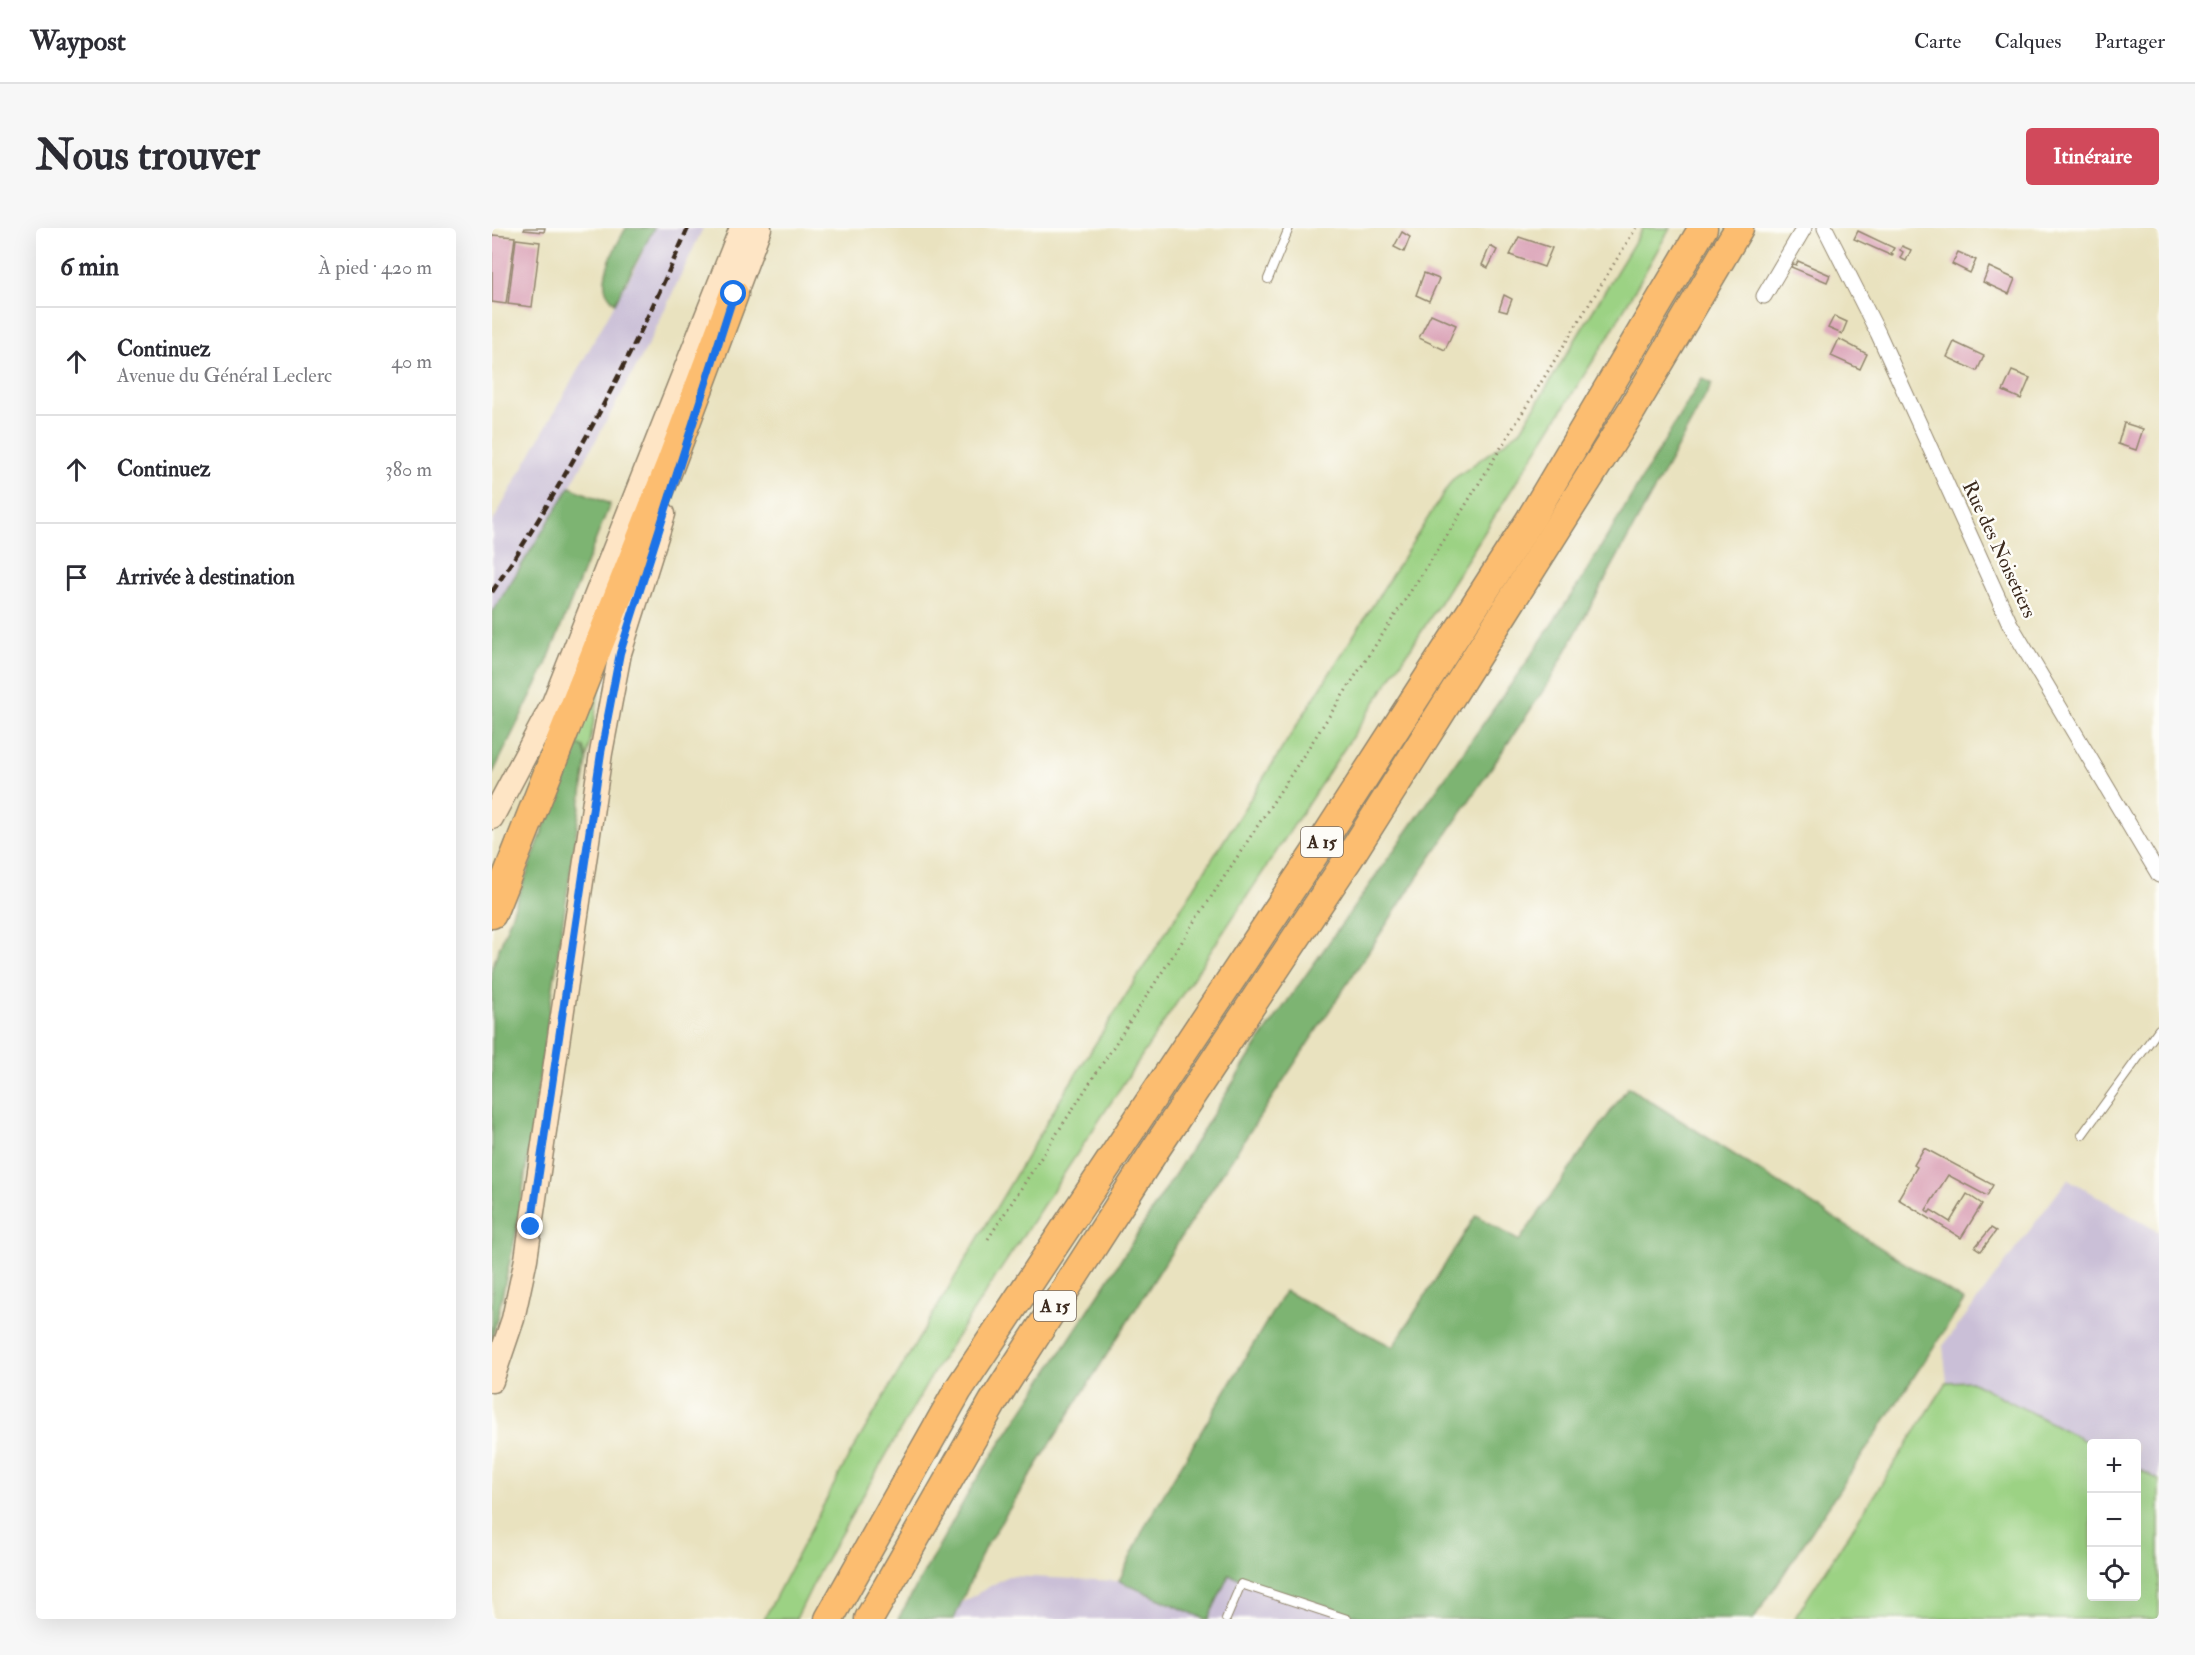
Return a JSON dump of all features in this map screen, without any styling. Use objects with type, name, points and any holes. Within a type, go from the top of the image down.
[{"type":"highway","name":"A 15","points":[[829,1619],[958,1390],[1323,841],[1530,520],[1703,228]]},
{"type":"highway","name":"A 15","points":[[869,1619],[993,1402],[1149,1160],[1356,848],[1630,413],[1739,228]]},
{"type":"highway","points":[[492,914],[670,465],[734,294]]},
{"type":"highway","points":[[492,861],[553,703]]},
{"type":"main road","points":[[492,818],[553,703],[688,357],[741,228]]},
{"type":"main road","points":[[492,1381],[513,1319],[526,1258],[612,687],[640,586],[734,294],[760,228]]},
{"type":"street","points":[[1764,296],[1804,228]]},
{"type":"street","name":"Rue des Noisetiers","points":[[1825,228],[1878,333],[2010,624],[2159,875]]},
{"type":"lane","points":[[1268,279],[1289,228]]},
{"type":"lane","points":[[2082,1136],[2159,1029]]},
{"type":"lane","points":[[1226,1619],[1241,1584],[1347,1619]]},
{"type":"path","points":[[988,1239],[1446,537],[1636,228]]},
{"type":"shaded area","points":[[654,228],[703,228],[647,347],[570,487],[492,613],[492,523],[636,266]]},
{"type":"shaded area","points":[[2068,1179],[2159,1232],[2159,1480],[2141,1470],[2141,1439],[2087,1439],[2087,1442],[1971,1381],[1947,1382],[1943,1346]]},
{"type":"shaded area","points":[[1228,1575],[1367,1619],[1208,1619]]},
{"type":"shaded area","points":[[1008,1576],[1119,1581],[1205,1619],[954,1619],[961,1603]]},
{"type":"green space","points":[[626,228],[654,228],[615,303],[606,292],[606,272],[611,256]]},
{"type":"green space","points":[[1643,228],[1670,228],[1607,339],[1418,637],[939,1363],[819,1572],[796,1619],[764,1619],[849,1456],[1066,1090],[1452,480],[1520,431]]},
{"type":"green space","points":[[1702,378],[1712,384],[1549,682],[1202,1204],[984,1549],[954,1619],[898,1619],[973,1485],[1105,1285],[1260,1040],[1526,663],[1580,582]]},
{"type":"green space","points":[[570,487],[610,504],[545,667],[492,775],[492,613]]},
{"type":"green space","points":[[615,635],[599,692],[587,760],[584,748],[572,751]]},
{"type":"green space","points":[[578,745],[584,748],[587,760],[517,1229],[492,1341],[492,968],[572,751]]},
{"type":"green space","points":[[1628,1087],[1964,1301],[1754,1619],[1367,1619],[1229,1575],[1208,1619],[1205,1619],[1119,1581],[1146,1524],[1285,1291],[1393,1347],[1476,1215],[1519,1241]]},
{"type":"green space","points":[[1971,1381],[2087,1442],[2087,1601],[2141,1601],[2141,1470],[2159,1480],[2159,1619],[1794,1619],[1947,1382]]},
{"type":"building","points":[[525,228],[545,228],[544,232],[524,230]]},
{"type":"building","points":[[1858,231],[1894,248],[1892,256],[1854,239]]},
{"type":"building","points":[[1402,232],[1410,237],[1404,252],[1394,247]]},
{"type":"building","points":[[492,235],[515,237],[506,304],[492,302]]},
{"type":"building","points":[[1519,237],[1552,248],[1544,267],[1510,255]]},
{"type":"building","points":[[516,239],[540,242],[532,307],[508,304]]},
{"type":"building","points":[[1490,246],[1497,250],[1488,268],[1482,265]]},
{"type":"building","points":[[1902,246],[1911,250],[1906,261],[1900,258],[1903,252],[1900,250]]},
{"type":"building","points":[[1958,252],[1976,260],[1970,273],[1952,264]]},
{"type":"building","points":[[1798,261],[1830,275],[1827,282],[1791,267]]},
{"type":"building","points":[[1989,267],[2015,279],[2009,294],[1983,282]]},
{"type":"building","points":[[1424,273],[1439,279],[1429,301],[1416,295]]},
{"type":"building","points":[[1504,295],[1512,299],[1507,312],[1499,310]]},
{"type":"building","points":[[1431,314],[1456,325],[1445,350],[1419,338]]},
{"type":"building","points":[[1834,316],[1847,322],[1842,334],[1828,328]]},
{"type":"building","points":[[1839,339],[1867,354],[1860,369],[1831,356]]},
{"type":"building","points":[[1954,342],[1984,356],[1977,371],[1947,357]]},
{"type":"building","points":[[2012,371],[2030,378],[2021,399],[2003,391]]},
{"type":"building","points":[[2124,423],[2143,429],[2136,450],[2118,444]]},
{"type":"building","points":[[1924,1148],[1993,1185],[1987,1196],[1948,1175],[1926,1210],[1929,1213],[1931,1210],[1950,1222],[1967,1194],[1982,1204],[1961,1238],[1898,1199],[1917,1167],[1914,1165]]},
{"type":"building","points":[[1991,1228],[1996,1231],[1981,1251],[1975,1247]]},
{"type":"railway","points":[[492,592],[547,505],[598,414],[645,322],[688,228]]},
{"type":"route","points":[[531,1227],[612,687],[643,577],[734,294]]}]
